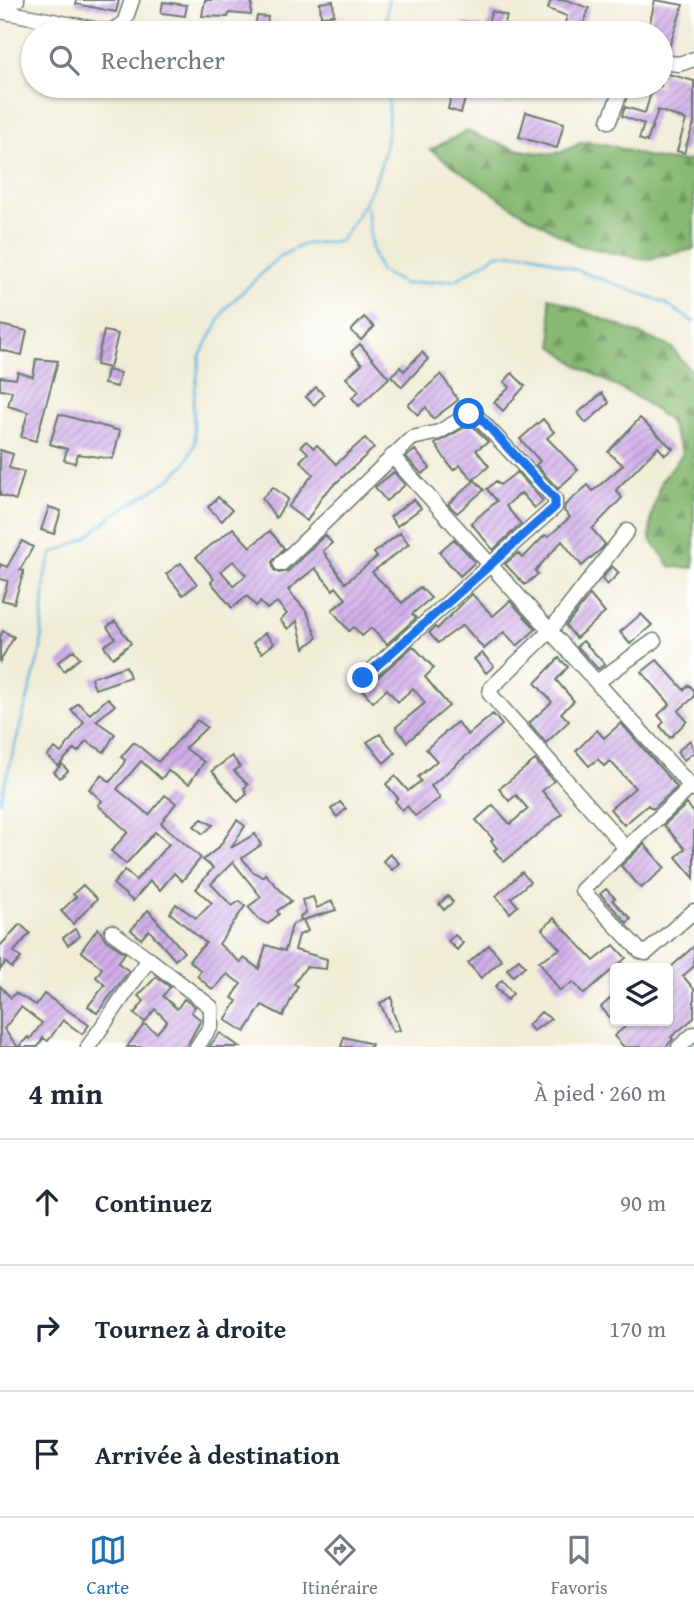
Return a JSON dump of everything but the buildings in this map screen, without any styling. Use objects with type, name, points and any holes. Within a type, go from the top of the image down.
[{"type":"street","points":[[0,6],[17,0]]},
{"type":"street","points":[[125,21],[132,0]]},
{"type":"street","points":[[0,11],[52,21]]},
{"type":"street","points":[[673,63],[694,59]]},
{"type":"street","points":[[608,121],[618,98]]},
{"type":"street","points":[[281,564],[416,435],[439,432],[476,413],[555,499],[555,507],[363,678]]},
{"type":"street","points":[[392,456],[693,787],[586,884],[583,890],[585,895],[640,951],[646,953],[691,919]]},
{"type":"street","points":[[625,848],[492,699],[491,688],[550,631],[627,531]]},
{"type":"street","points":[[597,682],[654,641]]},
{"type":"street","points":[[112,932],[211,1007],[211,1026],[197,1047]]},
{"type":"street","points":[[88,1047],[149,959]]},
{"type":"street","points":[[679,1047],[694,1034]]},
{"type":"green space","points":[[467,131],[510,147],[533,152],[560,152],[587,142],[664,160],[694,160],[694,249],[645,260],[577,245],[506,203],[430,150]]},
{"type":"green space","points":[[549,297],[671,347],[694,374],[694,568],[671,567],[650,539],[651,518],[661,481],[683,454],[669,421],[640,399],[580,367],[553,346]]},
{"type":"waterway","points":[[387,21],[388,0]]},
{"type":"waterway","points":[[0,801],[41,649],[45,575],[52,554],[86,538],[113,515],[170,479],[186,463],[195,443],[193,405],[200,356],[226,308],[279,257],[304,244],[340,241],[364,205],[380,168],[388,130],[388,98]]},
{"type":"waterway","points":[[367,207],[372,250],[380,271],[404,284],[456,280],[498,254],[531,253],[663,302],[694,322]]},
{"type":"route","points":[[363,678],[555,507],[555,499],[476,413],[469,414]]}]
